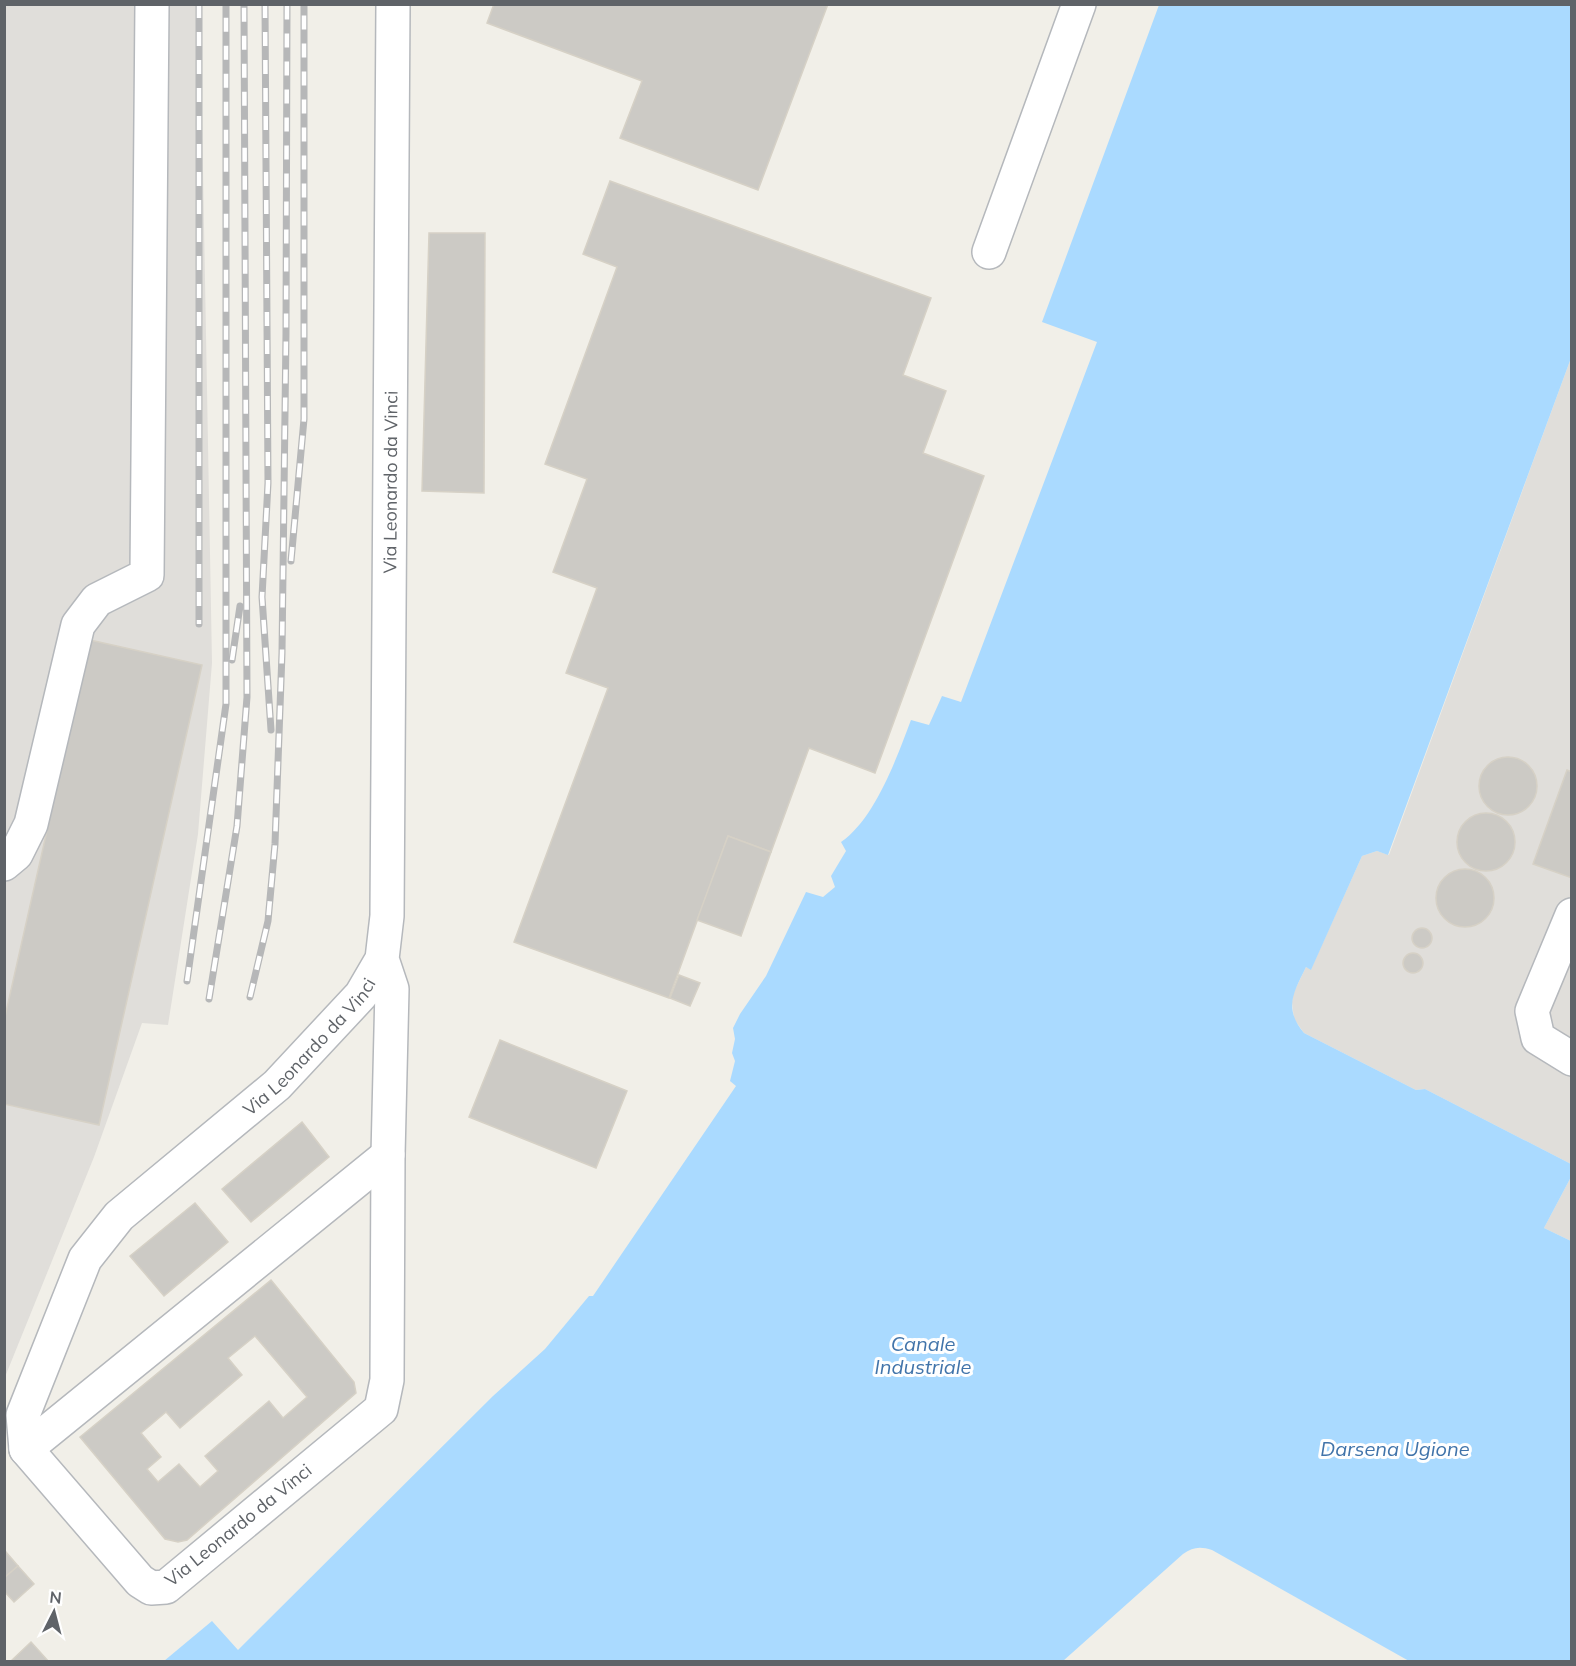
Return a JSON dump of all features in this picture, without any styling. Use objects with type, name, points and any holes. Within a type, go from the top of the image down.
[{"type":"street","points":[[4,864],[16,854],[31,824],[78,626],[97,600],[147,575],[152,4]]},
{"type":"street","name":"Via Leonardo da Vinci","points":[[382,959],[361,995],[277,1085],[119,1216],[85,1259],[23,1415],[26,1449],[140,1581],[151,1588],[166,1587],[381,1409],[387,1380],[388,1155],[392,989],[382,959],[387,904],[393,4]]},
{"type":"street","points":[[989,252],[1079,4]]},
{"type":"street","points":[[1572,915],[1532,1011],[1538,1038],[1572,1059]]},
{"type":"street","points":[[26,1449],[388,1155]]},
{"type":"shaded area","points":[[5,5],[200,5],[212,663],[198,834],[168,1025],[142,1023],[94,1157],[5,1377]]},
{"type":"shaded area","points":[[1571,358],[1571,1164],[1425,1089],[1416,1090],[1304,1033],[1294,1019],[1292,1002],[1293,994],[1306,967],[1311,969],[1362,856],[1377,851],[1389,855]]},
{"type":"shaded area","points":[[1571,1177],[1571,1241],[1544,1228]]},
{"type":"water","name":"Canale Industriale","points":[[1159,5],[1571,5],[1571,358],[1388,855],[1377,851],[1362,856],[1311,970],[1306,967],[1298,984],[1292,1008],[1304,1033],[1416,1090],[1425,1089],[1571,1164],[1571,1177],[1544,1228],[1571,1241],[1571,1661],[1409,1661],[1212,1550],[1200,1548],[1183,1554],[1063,1661],[164,1661],[212,1621],[238,1650],[493,1396],[545,1349],[589,1296],[593,1296],[736,1086],[730,1081],[735,1061],[732,1053],[735,1039],[733,1028],[766,976],[806,892],[823,897],[835,887],[831,876],[846,851],[841,842],[853,832],[874,803],[892,769],[911,720],[929,725],[942,696],[961,702],[1097,342],[1042,322]]},
{"type":"building","points":[[494,4],[828,4],[758,190],[620,138],[642,81],[487,23]]},
{"type":"building","points":[[610,181],[931,298],[903,375],[946,391],[923,453],[984,476],[875,773],[809,748],[771,852],[728,836],[669,998],[514,942],[608,688],[566,673],[597,588],[553,572],[587,479],[545,464],[617,267],[583,254]]},
{"type":"building","points":[[429,233],[485,233],[484,493],[422,491]]},
{"type":"building","points":[[90,640],[202,665],[99,1125],[4,1104],[4,1021]]},
{"type":"building","points":[[1508,757],[1519,759],[1532,770],[1537,786],[1535,797],[1524,810],[1508,815],[1497,813],[1484,802],[1479,786],[1481,775],[1492,762]]},
{"type":"building","points":[[1567,770],[1572,772],[1572,878],[1533,864]]},
{"type":"building","points":[[1486,813],[1497,815],[1510,826],[1515,842],[1513,853],[1502,866],[1486,871],[1475,869],[1462,858],[1457,842],[1459,831],[1470,818]]},
{"type":"building","points":[[728,836],[771,852],[741,936],[697,920]]},
{"type":"building","points":[[1465,869],[1476,871],[1489,882],[1494,898],[1492,909],[1481,922],[1465,927],[1454,925],[1441,914],[1436,898],[1438,887],[1449,874]]},
{"type":"building","points":[[1422,928],[1429,931],[1432,938],[1429,945],[1422,948],[1415,945],[1412,938],[1415,931]]},
{"type":"building","points":[[1413,953],[1420,956],[1423,963],[1420,970],[1413,973],[1406,970],[1403,963],[1406,956]]},
{"type":"building","points":[[679,975],[700,983],[690,1006],[670,998]]},
{"type":"building","points":[[500,1040],[627,1091],[596,1168],[469,1117]]},
{"type":"building","points":[[302,1122],[329,1157],[251,1222],[222,1189]]},
{"type":"building","points":[[195,1203],[228,1242],[164,1296],[130,1256]]},
{"type":"building","points":[[271,1280],[354,1382],[356,1393],[187,1540],[178,1542],[165,1539],[80,1437]],"holes":[[[255,1336],[307,1397],[283,1418],[269,1401],[205,1456],[218,1471],[200,1487],[179,1464],[158,1482],[147,1469],[161,1457],[141,1433],[166,1412],[180,1428],[242,1375],[228,1358]]]},
{"type":"building","points":[[6,1552],[18,1566],[4,1578],[4,1553]]},
{"type":"building","points":[[18,1566],[34,1584],[14,1602],[4,1591],[4,1578]]},
{"type":"building","points":[[31,1642],[49,1662],[10,1662]]},
{"type":"railway","points":[[199,4],[199,624]]},
{"type":"railway","points":[[187,981],[226,704],[226,4]]},
{"type":"railway","points":[[209,999],[237,826],[247,697],[244,4]]},
{"type":"railway","points":[[265,4],[268,483],[262,597],[271,730]]},
{"type":"railway","points":[[250,997],[268,921],[275,844],[282,653],[287,4]]},
{"type":"railway","points":[[291,561],[304,419],[304,4]]},
{"type":"railway","points":[[232,660],[240,606]]},
{"type":"water label","name":"Darsena Ugione","points":[[1395,1448]]}]
